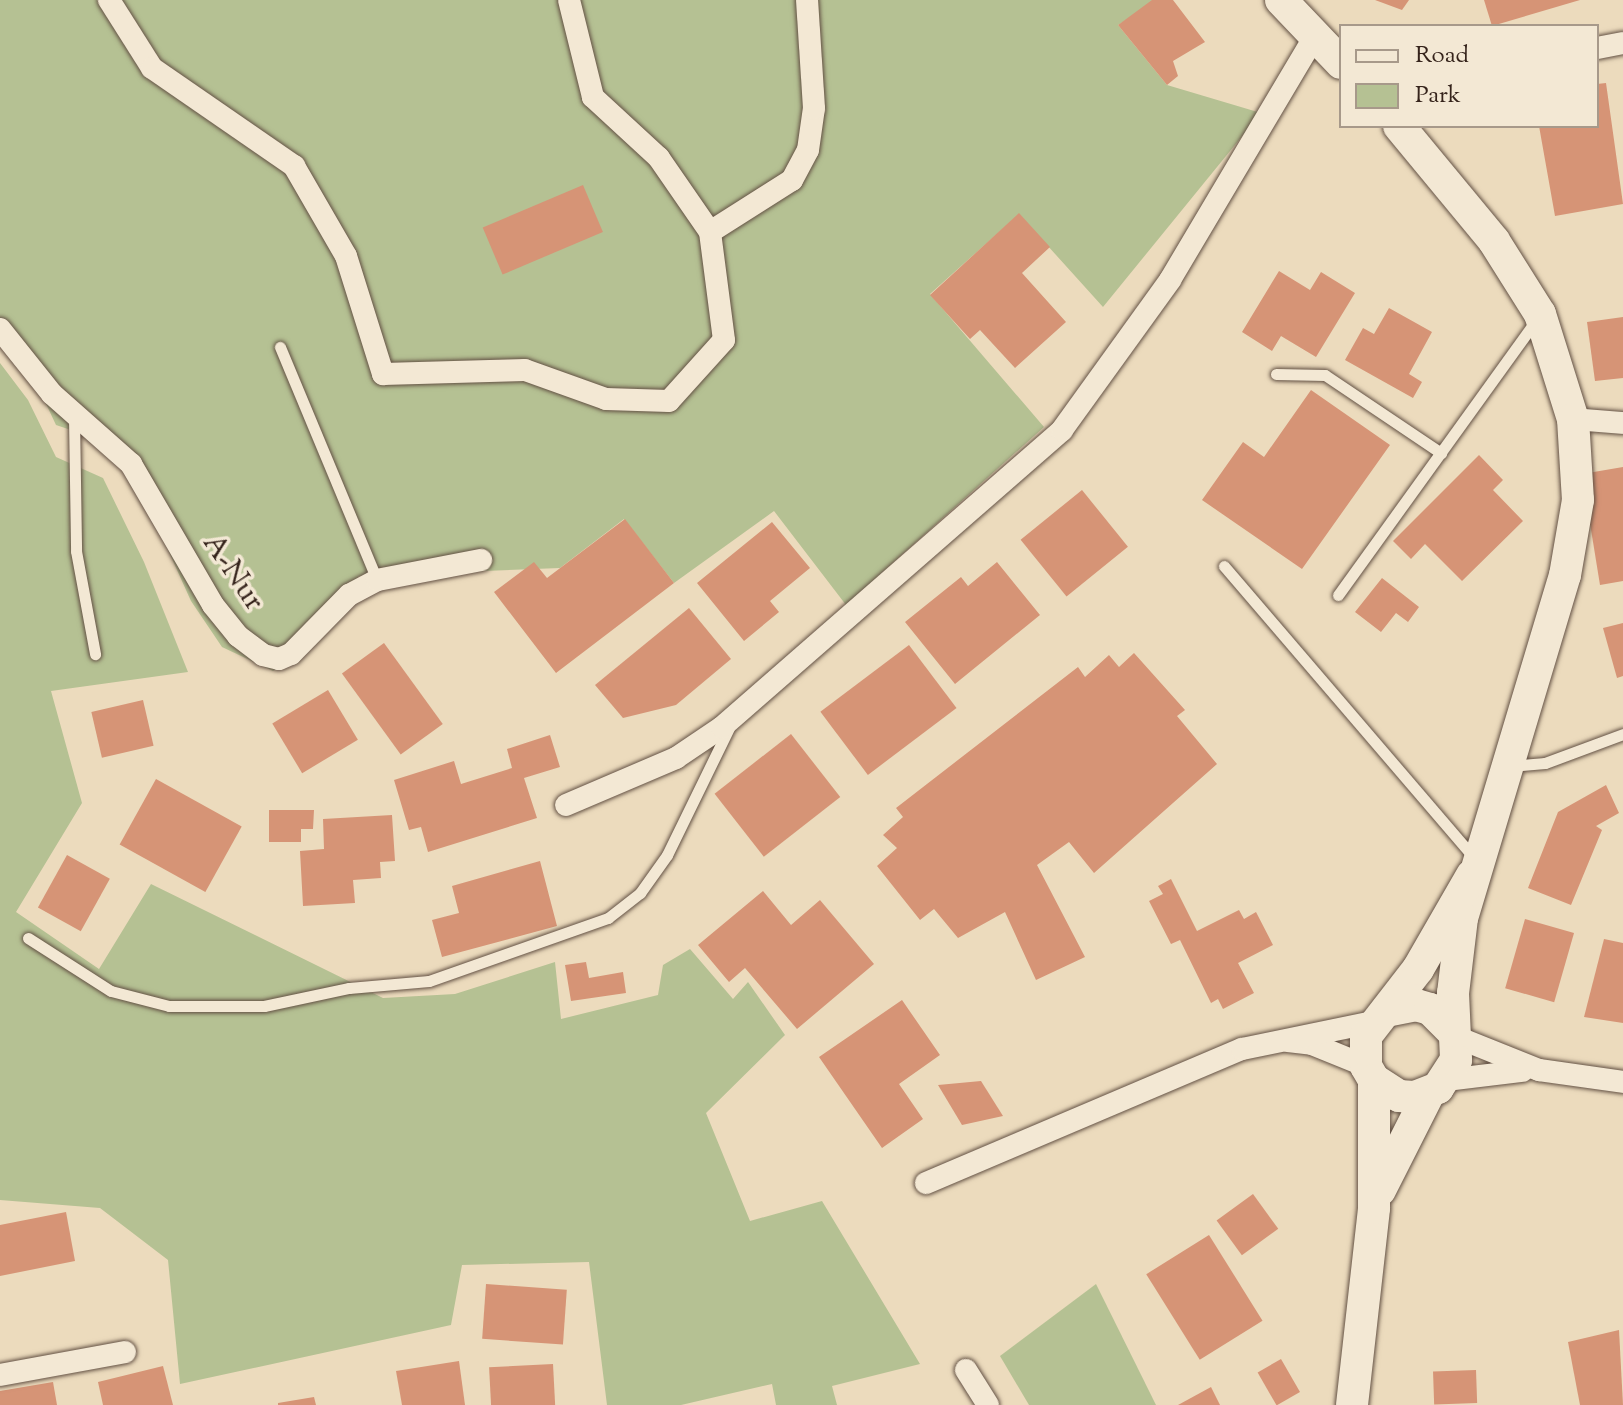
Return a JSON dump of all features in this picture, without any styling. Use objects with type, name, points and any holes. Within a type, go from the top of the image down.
[{"type":"street","points":[[109,0],[152,68],[294,166],[346,256],[383,374],[525,370],[606,399],[669,401],[724,340],[710,232],[659,158],[593,97],[569,0]]},
{"type":"street","points":[[710,232],[792,180],[808,150],[814,108],[807,0]]},
{"type":"street","points":[[1281,0],[1339,61]]},
{"type":"street","points":[[566,805],[676,758],[735,715],[1062,430],[1170,280],[1314,37]]},
{"type":"street","points":[[1599,48],[1623,43]]},
{"type":"street","points":[[1374,1208],[1405,1133],[1456,1060],[1453,1034],[1457,950],[1474,868],[1574,541],[1573,419],[1540,314],[1494,241],[1401,128]]},
{"type":"street","name":"A-Nur","points":[[0,329],[74,417],[131,464],[213,605],[238,636],[263,655],[279,659],[291,654],[349,595],[377,580],[481,560]]},
{"type":"street","points":[[1573,419],[1623,423]]},
{"type":"street","points":[[1356,1397],[1374,1208],[1366,1036],[1418,969],[1474,868]]},
{"type":"street","points":[[926,1183],[1271,1040],[1380,1017],[1416,1005],[1443,1018],[1453,1034],[1539,1070],[1623,1082]]},
{"type":"street","points":[[1271,1040],[1312,1044],[1370,1073],[1399,1096],[1539,1070]]},
{"type":"street","points":[[0,1375],[125,1352]]},
{"type":"street","points":[[966,1370],[988,1405]]},
{"type":"lane","points":[[1338,595],[1540,314]]},
{"type":"lane","points":[[280,347],[377,580]]},
{"type":"lane","points":[[1276,374],[1325,375],[1441,453]]},
{"type":"lane","points":[[74,417],[76,551],[95,654]]},
{"type":"lane","points":[[1224,566],[1474,868]]},
{"type":"lane","points":[[28,938],[111,991],[169,1006],[264,1006],[349,988],[429,981],[608,918],[640,893],[667,855],[735,715]]},
{"type":"lane","points":[[1506,766],[1545,763],[1623,734]]},
{"type":"green space","points":[[0,0],[1157,0],[1118,25],[1167,85],[1261,113],[1103,307],[1019,214],[930,294],[1044,427],[846,605],[774,511],[674,583],[624,519],[560,568],[359,576],[297,658],[273,671],[222,647],[191,601],[141,490],[92,437],[56,425],[24,357],[0,337]]},
{"type":"green space","points":[[0,363],[28,400],[56,457],[103,478],[144,562],[188,672],[51,691],[82,803],[16,912],[99,969],[151,884],[383,998],[455,994],[555,962],[561,1019],[658,995],[663,965],[690,949],[733,999],[748,982],[785,1035],[706,1113],[750,1221],[822,1201],[920,1364],[832,1386],[837,1405],[776,1405],[772,1384],[681,1405],[607,1405],[589,1262],[462,1265],[451,1325],[180,1384],[168,1260],[100,1208],[0,1200]]},
{"type":"green space","points":[[1096,1284],[1156,1405],[1029,1405],[1000,1356]]},
{"type":"building","points":[[1152,0],[1173,0],[1205,42],[1173,61],[1178,76],[1167,85],[1118,25]]},
{"type":"building","points":[[1375,0],[1409,0],[1402,10]]},
{"type":"building","points":[[1484,0],[1580,0],[1499,24],[1491,24]]},
{"type":"building","points":[[1606,83],[1623,204],[1555,216],[1539,128],[1599,128],[1599,84]]},
{"type":"building","points":[[583,185],[603,232],[503,275],[483,228]]},
{"type":"building","points":[[1019,213],[1050,247],[1022,273],[1066,322],[1015,368],[980,330],[970,339],[930,295]]},
{"type":"building","points":[[1279,271],[1310,290],[1321,272],[1355,293],[1316,357],[1281,336],[1272,351],[1242,332]]},
{"type":"building","points":[[1389,308],[1432,332],[1409,374],[1422,382],[1413,398],[1345,360],[1363,328],[1374,334]]},
{"type":"building","points":[[1623,317],[1623,378],[1595,381],[1587,322]]},
{"type":"building","points":[[1311,390],[1390,445],[1302,569],[1202,500],[1243,442],[1264,457]]},
{"type":"building","points":[[1479,455],[1503,480],[1493,490],[1523,521],[1462,581],[1425,544],[1411,559],[1393,541]]},
{"type":"building","points":[[1623,467],[1623,581],[1600,585],[1582,474]]},
{"type":"building","points":[[1082,490],[1128,547],[1067,596],[1021,540]]},
{"type":"building","points":[[625,519],[674,583],[556,673],[494,592],[534,562],[547,578]]},
{"type":"building","points":[[772,522],[810,568],[770,601],[779,612],[744,641],[697,583]]},
{"type":"building","points":[[997,562],[1040,615],[955,684],[905,622],[961,577],[968,586]]},
{"type":"building","points":[[1382,578],[1419,607],[1408,622],[1396,613],[1381,632],[1355,612]]},
{"type":"building","points":[[689,608],[731,659],[676,705],[623,718],[595,685]]},
{"type":"building","points":[[1623,623],[1623,676],[1617,678],[1603,628]]},
{"type":"building","points":[[384,643],[443,724],[401,754],[342,674]]},
{"type":"building","points":[[909,645],[957,708],[868,775],[820,712]]},
{"type":"building","points":[[1134,653],[1185,710],[1177,716],[1217,764],[1094,873],[1069,842],[1037,865],[1085,957],[1036,980],[1005,912],[958,938],[934,909],[920,920],[877,866],[897,848],[883,835],[903,817],[896,808],[1078,667],[1085,677],[1109,655],[1119,667]]},
{"type":"building","points":[[328,690],[358,740],[302,773],[272,723]]},
{"type":"building","points":[[143,700],[154,746],[102,758],[91,712]]},
{"type":"building","points":[[791,734],[840,797],[764,857],[715,794]]},
{"type":"building","points":[[550,735],[560,767],[524,778],[537,818],[428,852],[421,827],[409,830],[394,780],[454,761],[461,784],[512,768],[507,749]]},
{"type":"building","points":[[156,779],[242,827],[205,892],[120,845]]},
{"type":"building","points":[[1606,785],[1619,813],[1596,826],[1602,830],[1571,905],[1528,888],[1558,812]]},
{"type":"building","points":[[269,810],[314,810],[313,829],[301,829],[301,842],[269,842]]},
{"type":"building","points":[[392,815],[395,861],[380,862],[381,878],[353,880],[355,903],[303,906],[300,851],[324,849],[323,819]]},
{"type":"building","points":[[67,855],[110,879],[81,931],[38,907]]},
{"type":"building","points":[[540,861],[557,926],[442,957],[432,920],[459,913],[452,886]]},
{"type":"building","points":[[1171,879],[1197,931],[1239,910],[1244,919],[1256,912],[1273,945],[1238,963],[1254,993],[1223,1009],[1218,999],[1211,1003],[1180,940],[1171,944],[1149,901],[1163,894],[1158,886]]},
{"type":"building","points":[[763,891],[791,925],[820,900],[874,964],[797,1029],[745,968],[729,982],[698,945]]},
{"type":"building","points":[[1525,919],[1574,933],[1554,1002],[1505,988]]},
{"type":"building","points":[[1604,939],[1623,943],[1623,1023],[1584,1017]]},
{"type":"building","points":[[586,962],[589,978],[623,972],[626,993],[571,1001],[565,965]]},
{"type":"building","points":[[902,1000],[940,1055],[899,1084],[923,1119],[882,1148],[819,1057]]},
{"type":"building","points":[[981,1081],[1003,1116],[962,1125],[938,1085]]},
{"type":"building","points":[[1253,1194],[1278,1229],[1242,1255],[1217,1220]]},
{"type":"building","points":[[66,1212],[75,1261],[0,1276],[0,1225]]},
{"type":"building","points":[[1209,1235],[1263,1321],[1200,1360],[1146,1274]]},
{"type":"building","points":[[486,1284],[567,1290],[563,1345],[482,1339]]},
{"type":"building","points":[[1619,1330],[1623,1405],[1580,1405],[1568,1342]]},
{"type":"building","points":[[1281,1359],[1300,1392],[1276,1405],[1258,1372]]},
{"type":"building","points":[[459,1361],[465,1405],[402,1405],[396,1371]]},
{"type":"building","points":[[553,1364],[555,1405],[491,1405],[489,1367]]},
{"type":"building","points":[[163,1366],[173,1405],[103,1405],[98,1382]]},
{"type":"building","points":[[1476,1370],[1477,1403],[1434,1404],[1433,1372]]},
{"type":"building","points":[[53,1382],[57,1405],[0,1405],[0,1391]]},
{"type":"building","points":[[1211,1387],[1220,1405],[1178,1405]]},
{"type":"building","points":[[314,1397],[316,1405],[278,1405],[278,1403]]}]
